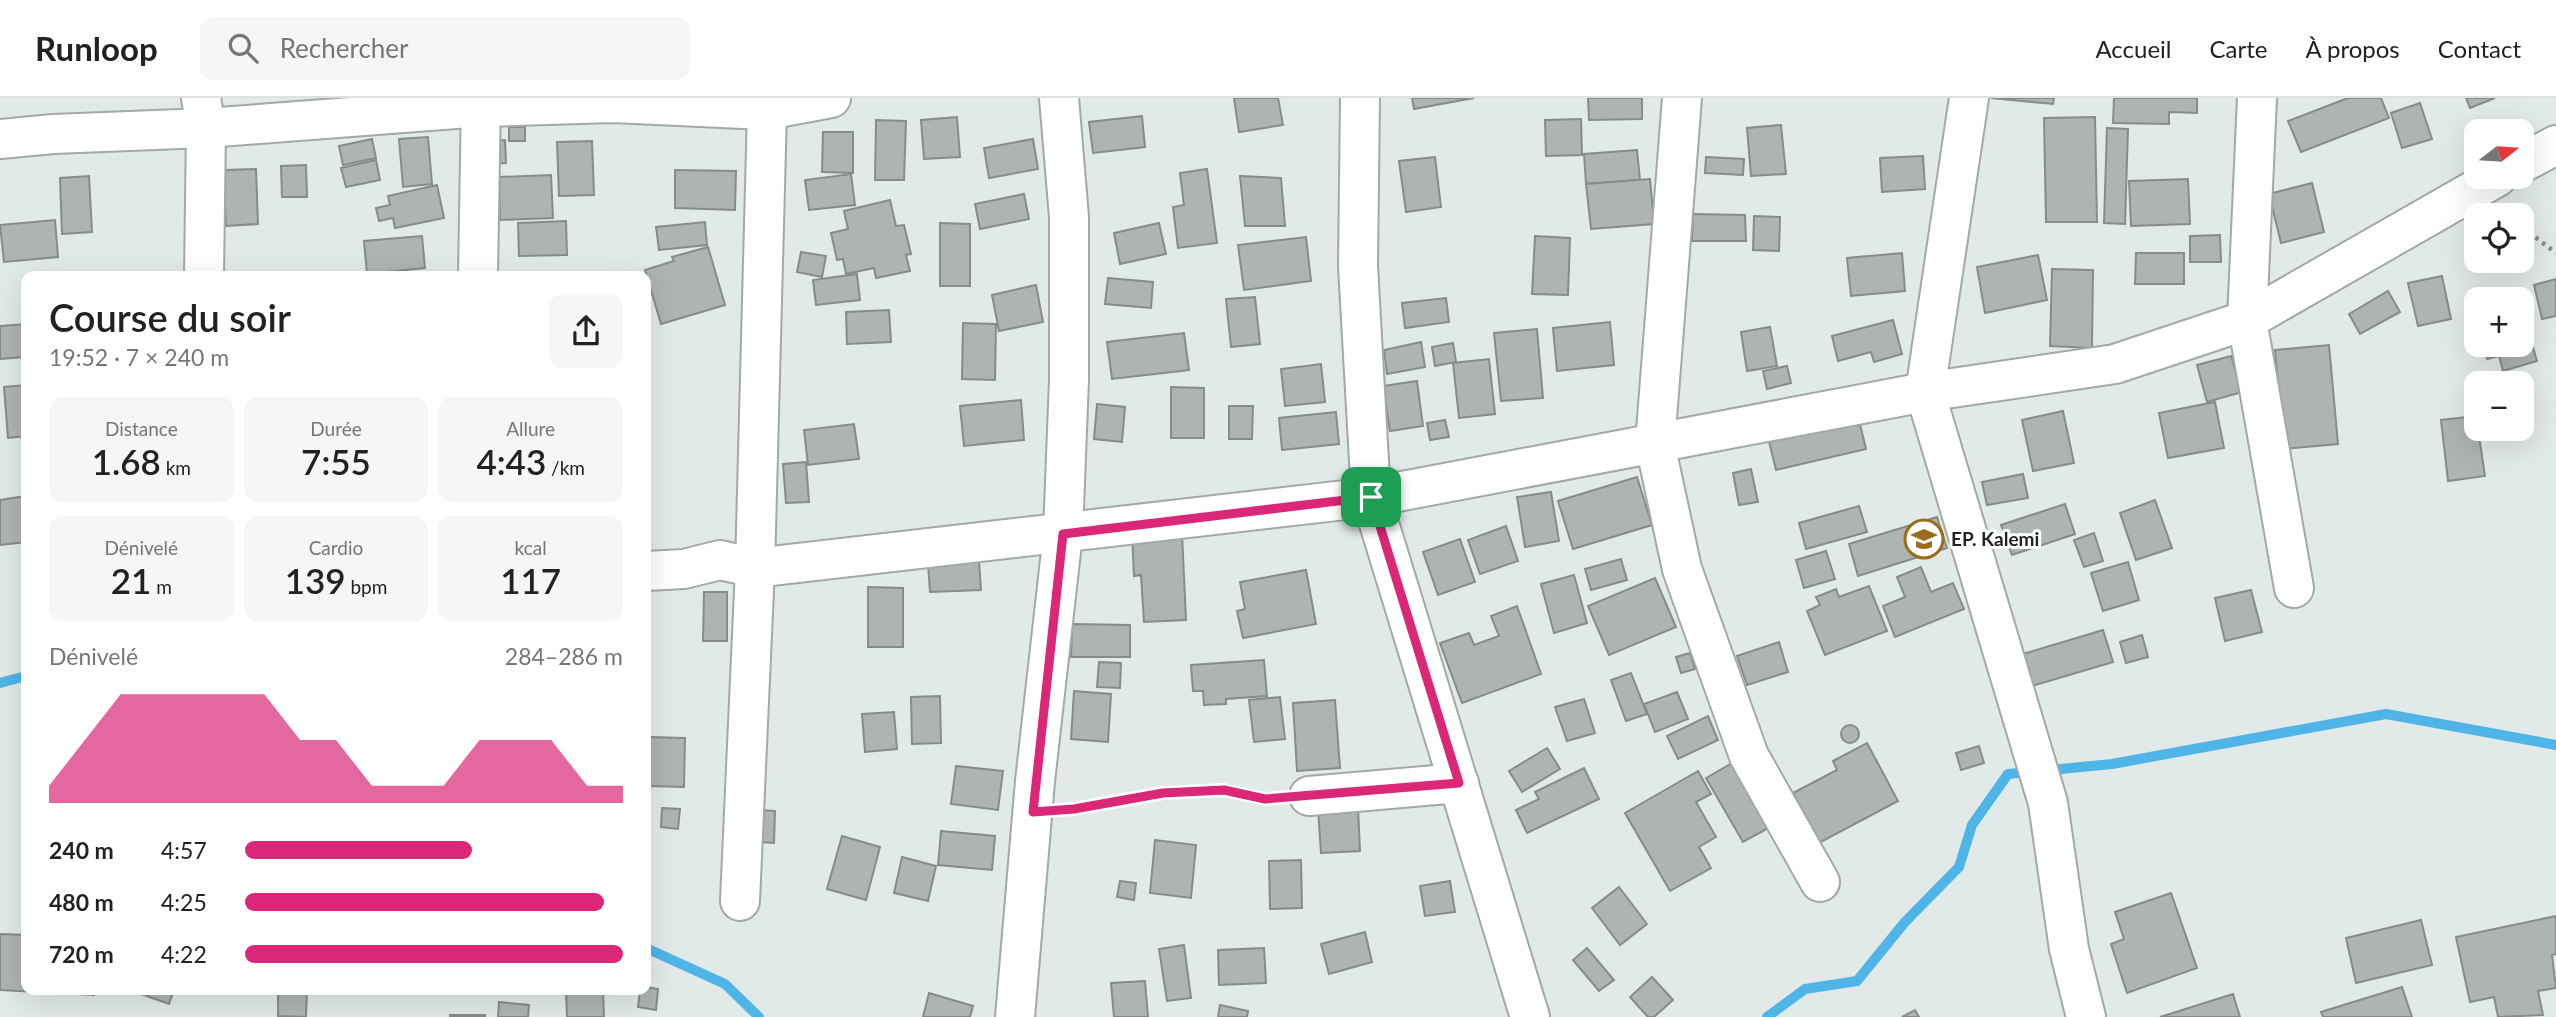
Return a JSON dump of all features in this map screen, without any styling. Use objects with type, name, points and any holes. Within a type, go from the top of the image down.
[{"type":"street","points":[[0,139],[203,113],[482,103],[768,104],[831,98]]},
{"type":"street","points":[[1015,1017],[1033,812],[1063,534],[1069,379],[1069,217],[1059,98]]},
{"type":"street","points":[[1360,98],[1358,266],[1371,497],[1530,1017]]},
{"type":"street","points":[[1682,98],[1655,444],[1682,569],[1749,756],[1820,882]]},
{"type":"street","points":[[1969,98],[1925,393],[2048,803],[2069,949],[2086,1017]]},
{"type":"street","points":[[2257,98],[2247,320],[2294,588]]},
{"type":"street","points":[[478,271],[482,103]]},
{"type":"street","points":[[740,901],[755,568],[768,104]]},
{"type":"street","points":[[203,113],[204,271]]},
{"type":"street","points":[[2534,157],[2556,145]]},
{"type":"street","points":[[651,571],[684,569],[720,560],[755,568],[1371,497],[1925,393],[2115,364],[2247,320],[2476,189]]},
{"type":"street","points":[[1309,796],[1459,783]]},
{"type":"path","points":[[2534,236],[2556,253]]},
{"type":"path","points":[[1033,812],[1074,809],[1163,793],[1224,790],[1265,799],[1309,796]]},
{"type":"building","points":[[1234,98],[1278,98],[1283,125],[1239,132]]},
{"type":"building","points":[[1412,98],[1474,98],[1414,109]]},
{"type":"building","points":[[1588,98],[1642,98],[1642,119],[1589,120]]},
{"type":"building","points":[[1991,98],[2054,98],[2053,104]]},
{"type":"building","points":[[2114,98],[2197,98],[2197,113],[2169,112],[2169,124],[2113,123]]},
{"type":"building","points":[[2348,98],[2381,98],[2389,118],[2301,152],[2288,121]]},
{"type":"building","points":[[2466,98],[2495,98],[2470,108]]},
{"type":"building","points":[[2420,103],[2432,139],[2402,148],[2391,113]]},
{"type":"building","points":[[1142,116],[1145,147],[1093,153],[1089,122]]},
{"type":"building","points":[[957,117],[960,157],[924,159],[921,120]]},
{"type":"building","points":[[2095,117],[2097,222],[2046,222],[2044,118]]},
{"type":"building","points":[[1581,119],[1582,155],[1546,156],[1545,120]]},
{"type":"building","points":[[876,120],[906,121],[904,180],[875,180]]},
{"type":"building","points":[[1781,125],[1786,174],[1751,176],[1747,128]]},
{"type":"building","points":[[509,127],[525,127],[525,141],[509,141]]},
{"type":"building","points":[[2107,128],[2128,129],[2125,224],[2104,223]]},
{"type":"building","points":[[823,132],[853,132],[853,173],[822,172]]},
{"type":"building","points":[[428,137],[432,184],[403,187],[399,139]]},
{"type":"building","points":[[372,139],[376,158],[343,165],[339,146]]},
{"type":"building","points":[[1033,139],[1038,169],[989,178],[984,148]]},
{"type":"building","points":[[505,140],[506,163],[491,164],[490,141]]},
{"type":"building","points":[[592,141],[594,195],[559,196],[557,142]]},
{"type":"building","points":[[1637,150],[1640,180],[1586,184],[1584,154]]},
{"type":"building","points":[[1923,156],[1925,189],[1882,192],[1880,158]]},
{"type":"building","points":[[1435,157],[1441,207],[1406,212],[1399,161]]},
{"type":"building","points":[[1706,157],[1744,159],[1743,175],[1705,173]]},
{"type":"building","points":[[376,160],[380,180],[346,187],[341,168]]},
{"type":"building","points":[[306,165],[307,197],[282,197],[281,166]]},
{"type":"building","points":[[256,169],[258,224],[226,226],[223,170]]},
{"type":"building","points":[[1207,169],[1217,243],[1178,248],[1173,207],[1184,205],[1180,173]]},
{"type":"building","points":[[675,170],[736,171],[735,210],[675,208]]},
{"type":"building","points":[[851,174],[855,205],[809,210],[805,180]]},
{"type":"building","points":[[551,175],[553,218],[500,220],[499,177]]},
{"type":"building","points":[[89,176],[92,232],[62,234],[60,178]]},
{"type":"building","points":[[1240,176],[1281,178],[1285,226],[1245,226]]},
{"type":"building","points":[[1650,179],[1654,224],[1591,229],[1586,184]]},
{"type":"building","points":[[2188,179],[2190,224],[2131,226],[2129,181]]},
{"type":"building","points":[[2312,183],[2324,232],[2281,243],[2269,194]]},
{"type":"building","points":[[437,185],[444,218],[395,228],[393,218],[379,221],[376,208],[390,205],[388,196]]},
{"type":"building","points":[[1024,194],[1029,219],[980,229],[975,204]]},
{"type":"building","points":[[890,200],[896,226],[904,225],[911,254],[906,255],[910,271],[876,278],[874,268],[846,274],[843,259],[837,260],[831,233],[848,229],[844,211]]},
{"type":"building","points":[[1693,214],[1745,215],[1746,241],[1692,241]]},
{"type":"building","points":[[1754,216],[1780,217],[1779,251],[1753,250]]},
{"type":"building","points":[[55,220],[58,257],[4,262],[0,225]]},
{"type":"building","points":[[566,221],[567,255],[519,256],[518,223]]},
{"type":"building","points":[[705,222],[707,245],[659,250],[656,227]]},
{"type":"building","points":[[940,223],[970,224],[970,286],[940,286]]},
{"type":"building","points":[[1159,223],[1166,254],[1120,264],[1114,233]]},
{"type":"building","points":[[2220,235],[2221,262],[2190,262],[2190,236]]},
{"type":"building","points":[[422,236],[425,268],[367,271],[364,241]]},
{"type":"building","points":[[1535,236],[1570,238],[1568,295],[1532,294]]},
{"type":"building","points":[[1306,237],[1311,281],[1244,290],[1238,245]]},
{"type":"building","points":[[708,247],[725,305],[661,324],[651,290],[651,271],[645,270],[674,261],[672,257]]},
{"type":"building","points":[[801,252],[826,256],[822,277],[797,272]]},
{"type":"building","points":[[1902,253],[1905,291],[1851,296],[1847,258]]},
{"type":"building","points":[[2136,253],[2184,253],[2184,284],[2135,284]]},
{"type":"building","points":[[2038,255],[2047,300],[1985,313],[1977,267]]},
{"type":"building","points":[[2052,269],[2093,270],[2092,348],[2050,346]]},
{"type":"building","points":[[857,274],[860,300],[816,305],[813,280]]},
{"type":"building","points":[[2442,276],[2451,319],[2418,326],[2408,283]]},
{"type":"building","points":[[1108,278],[1153,282],[1151,308],[1105,304]]},
{"type":"building","points":[[2556,279],[2556,316],[2542,319],[2534,285]]},
{"type":"building","points":[[1036,285],[1043,322],[999,331],[992,295]]},
{"type":"building","points":[[2388,291],[2400,312],[2360,334],[2349,314]]},
{"type":"building","points":[[1255,297],[1260,344],[1231,347],[1226,299]]},
{"type":"building","points":[[1446,298],[1449,322],[1405,328],[1402,303]]},
{"type":"building","points":[[889,310],[891,342],[847,344],[846,312]]},
{"type":"building","points":[[1893,320],[1902,354],[1874,362],[1871,352],[1838,361],[1832,336]]},
{"type":"building","points":[[1610,322],[1614,365],[1557,371],[1553,328]]},
{"type":"building","points":[[963,323],[996,324],[995,380],[962,379]]},
{"type":"building","points":[[21,324],[21,357],[0,359],[0,326]]},
{"type":"building","points":[[1770,327],[1777,366],[1747,371],[1741,332]]},
{"type":"building","points":[[1537,329],[1543,398],[1501,401],[1494,333]]},
{"type":"building","points":[[1184,333],[1189,370],[1112,379],[1107,342]]},
{"type":"building","points":[[1421,342],[1425,367],[1387,374],[1384,350]]},
{"type":"building","points":[[1453,343],[1456,362],[1435,366],[1432,347]]},
{"type":"building","points":[[2329,345],[2338,444],[2284,449],[2275,350]]},
{"type":"building","points":[[2534,351],[2537,361],[2503,371],[2499,357],[2534,357]]},
{"type":"building","points":[[2231,356],[2242,392],[2207,402],[2197,365]]},
{"type":"building","points":[[1489,359],[1495,414],[1459,418],[1453,363]]},
{"type":"building","points":[[1321,364],[1325,402],[1285,406],[1281,369]]},
{"type":"building","points":[[1787,366],[1791,383],[1767,389],[1763,371]]},
{"type":"building","points":[[1417,381],[1423,426],[1390,431],[1383,386]]},
{"type":"building","points":[[21,385],[21,437],[8,438],[4,387]]},
{"type":"building","points":[[1171,387],[1204,388],[1204,438],[1171,438]]},
{"type":"building","points":[[1021,400],[1024,440],[964,446],[960,406]]},
{"type":"building","points":[[2215,402],[2224,448],[2168,458],[2159,413]]},
{"type":"building","points":[[1097,404],[1125,407],[1122,442],[1094,439]]},
{"type":"building","points":[[1229,406],[1253,406],[1252,439],[1229,439]]},
{"type":"building","points":[[2063,411],[2074,463],[2033,471],[2022,420]]},
{"type":"building","points":[[1336,412],[1339,444],[1282,450],[1279,418]]},
{"type":"building","points":[[1858,416],[1866,449],[1776,470],[1768,437]]},
{"type":"building","points":[[2464,417],[2464,441],[2480,441],[2485,476],[2448,481],[2441,420]]},
{"type":"building","points":[[1445,420],[1449,437],[1430,440],[1427,423]]},
{"type":"building","points":[[854,424],[859,459],[808,465],[804,430]]},
{"type":"building","points":[[806,462],[809,502],[786,503],[783,464]]},
{"type":"building","points":[[1751,469],[1758,502],[1739,505],[1733,473]]},
{"type":"building","points":[[2023,474],[2028,498],[1987,505],[1982,482]]},
{"type":"building","points":[[1637,477],[1652,525],[1573,549],[1558,501]]},
{"type":"building","points":[[1551,492],[1559,541],[1525,547],[1517,497]]},
{"type":"building","points":[[21,497],[21,543],[0,545],[0,500]]},
{"type":"building","points":[[2155,500],[2172,548],[2136,560],[2120,513]]},
{"type":"building","points":[[2065,504],[2075,534],[2012,555],[2001,525]]},
{"type":"building","points":[[1859,506],[1867,532],[1806,549],[1799,523]]},
{"type":"building","points":[[1937,517],[1947,548],[1858,576],[1849,544]]},
{"type":"building","points":[[1506,526],[1518,561],[1480,574],[1468,540]]},
{"type":"building","points":[[1182,533],[1186,620],[1144,622],[1141,575],[1134,576],[1132,535]]},
{"type":"building","points":[[2094,533],[2103,561],[2084,567],[2074,540]]},
{"type":"building","points":[[1460,539],[1475,582],[1438,595],[1423,552]]},
{"type":"building","points":[[1826,551],[1835,579],[1804,588],[1796,560]]},
{"type":"building","points":[[1621,559],[1627,580],[1591,590],[1585,569]]},
{"type":"building","points":[[979,561],[981,590],[930,592],[928,564]]},
{"type":"building","points":[[2128,562],[2139,600],[2103,611],[2091,573]]},
{"type":"building","points":[[1921,567],[1931,592],[1953,583],[1964,609],[1895,637],[1883,606],[1905,597],[1897,577]]},
{"type":"building","points":[[1306,570],[1316,624],[1243,638],[1237,611],[1245,609],[1240,582]]},
{"type":"building","points":[[1574,575],[1587,623],[1554,633],[1541,584]]},
{"type":"building","points":[[1655,578],[1676,627],[1609,655],[1588,606]]},
{"type":"building","points":[[1869,586],[1887,631],[1825,655],[1807,611],[1820,605],[1816,597],[1836,589],[1839,597]]},
{"type":"building","points":[[868,587],[903,588],[903,647],[868,647]]},
{"type":"building","points":[[2251,590],[2262,632],[2225,641],[2215,598]]},
{"type":"building","points":[[704,592],[727,592],[727,641],[703,641]]},
{"type":"building","points":[[1517,606],[1541,674],[1462,703],[1440,643],[1469,633],[1474,645],[1499,636],[1491,616]]},
{"type":"building","points":[[1072,624],[1130,625],[1130,657],[1071,657]]},
{"type":"building","points":[[2103,630],[2113,662],[2032,686],[2023,654]]},
{"type":"building","points":[[2142,635],[2148,657],[2126,663],[2120,642]]},
{"type":"building","points":[[1779,642],[1788,672],[1747,685],[1737,656]]},
{"type":"building","points":[[1690,653],[1695,669],[1681,673],[1676,657]]},
{"type":"building","points":[[1264,660],[1267,696],[1226,699],[1226,704],[1204,705],[1203,691],[1193,691],[1191,665]]},
{"type":"building","points":[[1099,662],[1121,663],[1120,688],[1097,687]]},
{"type":"building","points":[[1631,673],[1647,714],[1626,721],[1611,680]]},
{"type":"building","points":[[1074,691],[1111,694],[1108,742],[1071,739]]},
{"type":"building","points":[[1677,692],[1688,719],[1655,732],[1644,704]]},
{"type":"building","points":[[940,696],[941,743],[912,744],[911,697]]},
{"type":"building","points":[[1280,697],[1285,739],[1254,742],[1249,700]]},
{"type":"building","points":[[1584,699],[1595,733],[1567,741],[1555,707]]},
{"type":"building","points":[[1335,700],[1340,768],[1297,771],[1293,703]]},
{"type":"building","points":[[894,712],[897,749],[865,752],[862,714]]},
{"type":"building","points":[[1708,716],[1718,740],[1678,759],[1667,736]]},
{"type":"building","points":[[1850,725],[1856,728],[1859,734],[1856,740],[1850,743],[1844,740],[1841,734],[1844,728]]},
{"type":"building","points":[[651,737],[685,738],[684,787],[651,786]]},
{"type":"building","points":[[1867,743],[1898,801],[1819,843],[1793,793],[1837,770],[1833,761]]},
{"type":"building","points":[[1979,746],[1984,763],[1961,770],[1956,753]]},
{"type":"building","points":[[1547,748],[1560,769],[1522,792],[1509,771]]},
{"type":"building","points":[[1734,762],[1772,826],[1743,842],[1706,778]]},
{"type":"building","points":[[956,766],[1003,771],[998,810],[951,804]]},
{"type":"building","points":[[1584,768],[1599,799],[1527,833],[1516,810],[1539,799],[1535,792]]},
{"type":"building","points":[[1698,771],[1711,794],[1696,802],[1716,837],[1699,847],[1711,868],[1670,891],[1625,813]]},
{"type":"building","points":[[1358,807],[1360,851],[1321,853],[1318,809]]},
{"type":"building","points":[[662,808],[680,809],[678,829],[661,827]]},
{"type":"building","points":[[757,810],[775,811],[774,843],[757,842]]},
{"type":"building","points":[[941,831],[995,836],[992,870],[938,865]]},
{"type":"building","points":[[842,836],[880,847],[866,900],[827,889]]},
{"type":"building","points":[[1155,840],[1196,845],[1191,898],[1150,893]]},
{"type":"building","points":[[902,857],[936,866],[928,901],[894,893]]},
{"type":"building","points":[[1301,860],[1302,908],[1270,909],[1269,861]]},
{"type":"building","points":[[1120,881],[1136,883],[1134,900],[1117,897]]},
{"type":"building","points":[[1450,881],[1455,912],[1425,916],[1420,886]]},
{"type":"building","points":[[1619,887],[1647,924],[1620,945],[1592,908]]},
{"type":"building","points":[[2171,893],[2197,968],[2127,993],[2111,944],[2124,939],[2115,912]]},
{"type":"building","points":[[2556,916],[2556,954],[2552,955],[2556,988],[2538,991],[2543,1015],[2498,1017],[2494,997],[2470,1002],[2456,937]]},
{"type":"building","points":[[2421,920],[2432,965],[2356,983],[2346,938]]},
{"type":"building","points":[[1365,932],[1372,962],[1329,974],[1321,944]]},
{"type":"building","points":[[0,934],[21,935],[21,991],[0,990]]},
{"type":"building","points":[[1184,945],[1191,998],[1167,1001],[1159,949]]},
{"type":"building","points":[[1264,948],[1266,983],[1219,985],[1218,950]]},
{"type":"building","points":[[1587,948],[1614,980],[1599,991],[1573,960]]},
{"type":"building","points":[[1652,977],[1673,1000],[1654,1017],[1648,1017],[1630,997]]},
{"type":"building","points":[[1145,981],[1148,1017],[1114,1017],[1111,983]]},
{"type":"building","points":[[2402,987],[2412,1017],[2323,1017],[2321,1012]]},
{"type":"building","points":[[651,988],[658,989],[656,1010],[638,1007],[639,995],[651,995]]},
{"type":"building","points":[[929,993],[973,1006],[970,1017],[923,1017]]},
{"type":"building","points":[[2233,994],[2240,1017],[2160,1017]]},
{"type":"building","points":[[144,995],[172,995],[169,1004]]},
{"type":"building","points":[[278,995],[307,995],[306,1017],[278,1016]]},
{"type":"building","points":[[566,995],[603,995],[604,1017],[567,1017]]},
{"type":"building","points":[[499,1002],[529,1005],[528,1017],[498,1017]]},
{"type":"building","points":[[1220,1005],[1248,1011],[1247,1017],[1218,1017]]},
{"type":"building","points":[[1915,1010],[1919,1017],[1902,1017]]},
{"type":"building","points":[[485,1015],[485,1017],[450,1017]]},
{"type":"waterway","points":[[0,683],[21,677]]},
{"type":"waterway","points":[[1767,1017],[1805,989],[1857,981],[1905,922],[1959,867],[1972,825],[2008,774],[2112,764],[2386,714],[2556,745]]},
{"type":"waterway","points":[[651,950],[725,984],[759,1017]]},
{"type":"place","name":"EP. Kalemi","points":[[1924,539]]},
{"type":"route","points":[[1371,497],[1459,783],[1265,799],[1224,790],[1163,793],[1074,809],[1033,812],[1063,534],[1371,497]]}]
